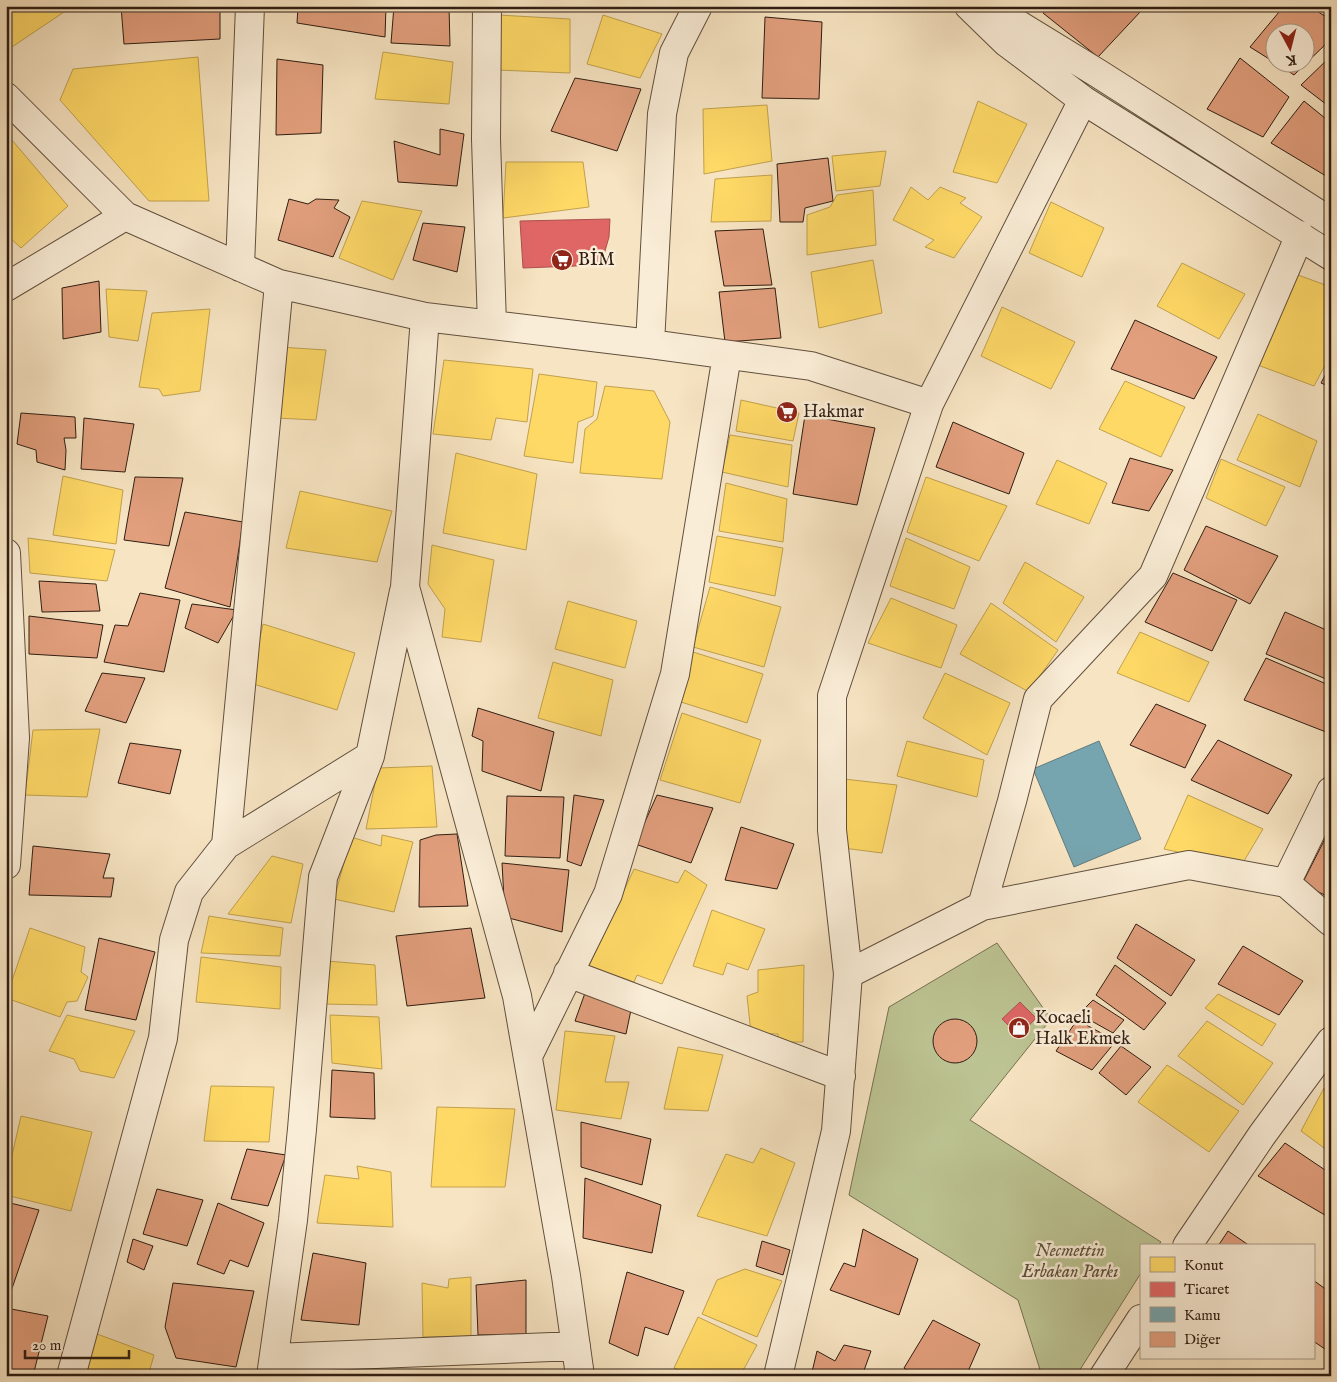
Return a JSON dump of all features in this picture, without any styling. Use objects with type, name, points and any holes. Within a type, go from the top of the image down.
[{"type":"street","points":[[240,267],[250,6]]},
{"type":"street","points":[[487,6],[486,139],[492,325]]},
{"type":"street","points":[[650,344],[662,114],[674,53],[698,6]]},
{"type":"street","points":[[969,6],[1006,42],[1083,100],[1331,256]]},
{"type":"street","points":[[988,6],[1331,222]]},
{"type":"street","points":[[6,97],[126,216],[279,284],[425,317],[650,344],[811,366],[929,404]]},
{"type":"street","points":[[778,1376],[836,1132],[848,974],[832,830],[832,696],[929,404],[1083,100]]},
{"type":"street","points":[[6,287],[126,216]]},
{"type":"street","points":[[982,906],[1012,801],[1038,699],[1153,576],[1300,235]]},
{"type":"street","points":[[226,845],[279,284]]},
{"type":"street","points":[[425,317],[405,588],[370,756],[323,877],[293,1220],[272,1367],[576,1346]]},
{"type":"street","points":[[528,1056],[608,894],[676,674],[727,355]]},
{"type":"street","points":[[6,553],[15,738],[6,865]]},
{"type":"street","points":[[405,588],[518,996],[580,1376]]},
{"type":"street","points":[[70,1376],[163,1038],[174,940],[189,892],[226,845],[370,756]]},
{"type":"street","points":[[1286,883],[1331,791]]},
{"type":"street","points":[[848,974],[982,906],[1190,865],[1286,883],[1331,922]]},
{"type":"street","points":[[568,973],[840,1076]]},
{"type":"street","points":[[1188,1244],[1262,1135],[1331,1041]]},
{"type":"street","points":[[1104,1376],[1140,1321]]},
{"type":"green space","name":"Necmettin Erbakan Parkı","points":[[997,943],[1051,1019],[970,1120],[1161,1242],[1160,1244],[1140,1244],[1140,1275],[1076,1376],[1042,1376],[1018,1300],[849,1195],[889,1007]]},
{"type":"building: Konut","points":[[6,6],[65,6],[67,10],[6,51]]},
{"type":"building: Konut","points":[[498,15],[570,19],[570,73],[497,70]]},
{"type":"building: Konut","points":[[603,15],[662,34],[640,78],[587,64]]},
{"type":"building: Konut","points":[[383,52],[453,62],[449,104],[375,99]]},
{"type":"building: Konut","points":[[198,57],[209,201],[149,201],[60,100],[73,69]]},
{"type":"building: Konut","points":[[978,101],[1027,124],[997,183],[953,172]]},
{"type":"building: Konut","points":[[767,105],[772,161],[704,174],[703,109]]},
{"type":"building: Konut","points":[[6,133],[68,206],[21,248],[6,234]]},
{"type":"building: Konut","points":[[886,151],[880,186],[836,191],[832,156]]},
{"type":"building: Konut","points":[[506,162],[583,162],[589,207],[503,218]]},
{"type":"building: Konut","points":[[772,175],[771,221],[711,222],[715,179]]},
{"type":"building: Konut","points":[[911,187],[928,200],[940,187],[966,198],[960,203],[982,217],[954,258],[925,247],[934,240],[893,220]]},
{"type":"building: Konut","points":[[873,190],[876,245],[807,255],[807,215],[830,207],[837,195]]},
{"type":"building: Konut","points":[[362,201],[422,211],[393,280],[339,258]]},
{"type":"building: Konut","points":[[1051,202],[1104,228],[1082,277],[1029,253]]},
{"type":"building: Konut","points":[[873,260],[882,313],[819,328],[811,272]]},
{"type":"building: Konut","points":[[1182,263],[1245,294],[1219,339],[1157,306]]},
{"type":"building: Konut","points":[[1298,275],[1331,287],[1331,354],[1314,386],[1255,364]]},
{"type":"building: Konut","points":[[106,289],[147,291],[138,341],[109,337]]},
{"type":"building: Konut","points":[[1002,307],[1075,342],[1051,389],[981,356]]},
{"type":"building: Konut","points":[[210,309],[200,391],[163,396],[159,389],[139,387],[152,313]]},
{"type":"building: Konut","points":[[279,347],[326,350],[316,420],[276,418]]},
{"type":"building: Konut","points":[[444,360],[533,369],[527,422],[496,418],[491,440],[433,434]]},
{"type":"building: Konut","points":[[539,374],[597,382],[593,416],[578,422],[573,463],[524,456]]},
{"type":"building: Konut","points":[[1125,381],[1185,407],[1161,457],[1099,429]]},
{"type":"building: Konut","points":[[605,386],[654,391],[670,422],[662,479],[580,473],[585,429],[597,419]]},
{"type":"building: Konut","points":[[741,400],[799,413],[793,441],[736,431]]},
{"type":"building: Konut","points":[[1258,414],[1317,441],[1300,487],[1237,460]]},
{"type":"building: Konut","points":[[730,435],[792,445],[788,487],[722,472]]},
{"type":"building: Konut","points":[[456,453],[537,474],[526,550],[443,533]]},
{"type":"building: Konut","points":[[1221,459],[1285,487],[1266,526],[1206,498]]},
{"type":"building: Konut","points":[[1057,460],[1107,483],[1089,524],[1036,504]]},
{"type":"building: Konut","points":[[63,476],[123,490],[116,544],[53,535]]},
{"type":"building: Konut","points":[[926,477],[1007,506],[979,561],[907,532]]},
{"type":"building: Konut","points":[[726,483],[787,499],[783,542],[719,531]]},
{"type":"building: Konut","points":[[300,491],[392,511],[377,562],[286,548]]},
{"type":"building: Konut","points":[[717,536],[783,548],[775,596],[709,582]]},
{"type":"building: Konut","points":[[28,538],[115,550],[107,581],[30,573]]},
{"type":"building: Konut","points":[[906,538],[970,567],[954,609],[890,586]]},
{"type":"building: Konut","points":[[432,545],[494,560],[481,642],[442,637],[445,609],[428,584]]},
{"type":"building: Konut","points":[[1025,562],[1084,597],[1056,642],[1003,603]]},
{"type":"building: Konut","points":[[710,587],[781,607],[764,667],[693,647]]},
{"type":"building: Konut","points":[[891,598],[957,625],[941,668],[868,643]]},
{"type":"building: Konut","points":[[568,601],[637,621],[625,668],[555,649]]},
{"type":"building: Konut","points":[[991,603],[1058,650],[1029,692],[960,654]]},
{"type":"building: Konut","points":[[263,624],[355,653],[337,710],[250,683]]},
{"type":"building: Konut","points":[[1140,632],[1209,662],[1189,702],[1117,673]]},
{"type":"building: Konut","points":[[693,652],[763,674],[747,723],[681,702]]},
{"type":"building: Konut","points":[[553,662],[613,680],[601,736],[538,718]]},
{"type":"building: Konut","points":[[945,673],[1010,703],[987,755],[923,718]]},
{"type":"building: Konut","points":[[682,713],[761,740],[740,803],[660,780]]},
{"type":"building: Konut","points":[[100,729],[87,797],[25,795],[33,730]]},
{"type":"building: Konut","points":[[907,741],[984,760],[977,797],[897,776]]},
{"type":"building: Konut","points":[[432,766],[437,827],[366,829],[378,768]]},
{"type":"building: Konut","points":[[844,779],[897,785],[882,853],[843,848]]},
{"type":"building: Konut","points":[[1188,795],[1263,829],[1241,866],[1164,849]]},
{"type":"building: Konut","points":[[382,835],[413,842],[394,912],[334,899],[351,837],[381,846]]},
{"type":"building: Konut","points":[[272,856],[303,864],[291,923],[228,914]]},
{"type":"building: Konut","points":[[634,869],[678,883],[685,870],[707,885],[662,984],[637,975],[634,982],[589,966]]},
{"type":"building: Konut","points":[[712,910],[765,929],[748,970],[727,963],[723,975],[693,966]]},
{"type":"building: Konut","points":[[209,916],[283,928],[280,956],[201,953]]},
{"type":"building: Konut","points":[[30,928],[85,947],[81,972],[88,977],[77,1001],[67,1002],[60,1017],[6,998]]},
{"type":"building: Konut","points":[[201,957],[281,967],[280,1009],[196,1002]]},
{"type":"building: Konut","points":[[327,961],[375,965],[377,1005],[322,1004]]},
{"type":"building: Konut","points":[[804,965],[803,1042],[778,1042],[778,1034],[751,1033],[747,996],[758,992],[758,970]]},
{"type":"building: Konut","points":[[1218,994],[1276,1024],[1262,1046],[1205,1008]]},
{"type":"building: Konut","points":[[67,1015],[135,1031],[114,1078],[80,1071],[74,1059],[49,1051]]},
{"type":"building: Konut","points":[[330,1015],[379,1017],[382,1069],[332,1063]]},
{"type":"building: Konut","points":[[1207,1021],[1273,1063],[1243,1105],[1178,1056]]},
{"type":"building: Konut","points":[[565,1031],[615,1036],[605,1082],[629,1082],[621,1119],[556,1110]]},
{"type":"building: Konut","points":[[678,1047],[723,1055],[708,1111],[664,1109]]},
{"type":"building: Konut","points":[[1167,1065],[1239,1111],[1209,1152],[1138,1102]]},
{"type":"building: Konut","points":[[211,1086],[274,1087],[269,1142],[204,1141]]},
{"type":"building: Konut","points":[[1324,1088],[1331,1093],[1331,1153],[1301,1131]]},
{"type":"building: Konut","points":[[437,1107],[515,1109],[505,1187],[431,1187]]},
{"type":"building: Konut","points":[[21,1116],[92,1132],[71,1211],[6,1195],[6,1182]]},
{"type":"building: Konut","points":[[761,1148],[795,1163],[767,1236],[697,1216],[726,1154],[753,1163]]},
{"type":"building: Konut","points":[[357,1166],[391,1172],[393,1227],[317,1223],[325,1175],[359,1179]]},
{"type":"building: Konut","points":[[745,1269],[782,1281],[757,1337],[702,1314],[717,1280]]},
{"type":"building: Konut","points":[[471,1277],[471,1336],[423,1337],[422,1283],[448,1288],[449,1279]]},
{"type":"building: Konut","points":[[698,1317],[757,1345],[740,1376],[693,1376],[674,1368]]},
{"type":"building: Konut","points":[[89,1331],[154,1355],[148,1376],[78,1376]]},
{"type":"building: Ticaret","points":[[610,219],[609,237],[601,265],[523,268],[520,221]]},
{"type":"building: Ticaret","name":"Kocaeli Halk Ekmek","points":[[1020,1002],[1036,1018],[1019,1036],[1002,1019]]},
{"type":"building: Kamu","points":[[1099,741],[1141,839],[1074,867],[1033,769]]},
{"type":"building: Diğer","points":[[121,6],[220,6],[220,39],[124,44]]},
{"type":"building: Diğer","points":[[298,6],[386,6],[385,37],[297,23]]},
{"type":"building: Diğer","points":[[394,6],[449,6],[450,46],[391,43]]},
{"type":"building: Diğer","points":[[1048,6],[1137,6],[1142,10],[1098,57],[1043,13]]},
{"type":"building: Diğer","points":[[1284,6],[1309,6],[1331,20],[1331,39],[1314,56],[1314,22],[1271,22]]},
{"type":"building: Diğer","points":[[765,17],[822,22],[819,99],[762,98]]},
{"type":"building: Diğer","points":[[1264,30],[1264,56],[1250,47]]},
{"type":"building: Diğer","points":[[1331,56],[1331,108],[1301,85]]},
{"type":"building: Diğer","points":[[1240,58],[1289,97],[1263,137],[1207,109]]},
{"type":"building: Diğer","points":[[277,59],[323,65],[321,133],[276,135]]},
{"type":"building: Diğer","points":[[575,78],[641,89],[617,151],[551,131]]},
{"type":"building: Diğer","points":[[1304,101],[1331,123],[1331,170],[1326,176],[1271,143]]},
{"type":"building: Diğer","points":[[440,129],[464,134],[457,186],[398,182],[394,141],[440,155]]},
{"type":"building: Diğer","points":[[828,158],[833,201],[805,208],[803,222],[780,222],[777,164]]},
{"type":"building: Diğer","points":[[289,199],[308,204],[316,199],[339,200],[334,208],[350,217],[333,257],[278,240]]},
{"type":"building: Diğer","points":[[423,223],[465,227],[457,272],[413,260]]},
{"type":"building: Diğer","points":[[763,229],[772,285],[724,286],[715,231]]},
{"type":"building: Diğer","points":[[99,281],[101,332],[63,339],[62,288]]},
{"type":"building: Diğer","points":[[775,288],[781,338],[725,342],[719,292]]},
{"type":"building: Diğer","points":[[1135,320],[1217,357],[1194,399],[1111,369]]},
{"type":"building: Diğer","points":[[1331,364],[1331,387],[1321,383]]},
{"type":"building: Diğer","points":[[21,413],[75,417],[76,438],[64,438],[66,450],[65,470],[37,462],[36,450],[17,444]]},
{"type":"building: Diğer","points":[[805,415],[875,428],[857,505],[793,494]]},
{"type":"building: Diğer","points":[[84,418],[134,424],[125,472],[81,469]]},
{"type":"building: Diğer","points":[[953,422],[1024,453],[1009,494],[936,467]]},
{"type":"building: Diğer","points":[[1130,458],[1173,470],[1149,511],[1112,503]]},
{"type":"building: Diğer","points":[[135,477],[183,478],[169,546],[124,540]]},
{"type":"building: Diğer","points":[[185,512],[243,522],[230,607],[165,588]]},
{"type":"building: Diğer","points":[[1206,526],[1278,556],[1250,604],[1184,570]]},
{"type":"building: Diğer","points":[[1173,573],[1237,600],[1212,651],[1145,622]]},
{"type":"building: Diğer","points":[[39,581],[96,584],[100,611],[42,612]]},
{"type":"building: Diğer","points":[[140,593],[180,600],[164,672],[104,662],[115,625],[128,626]]},
{"type":"building: Diğer","points":[[192,604],[237,610],[218,643],[185,628]]},
{"type":"building: Diğer","points":[[1285,612],[1331,632],[1331,681],[1266,654]]},
{"type":"building: Diğer","points":[[29,616],[103,625],[97,658],[29,654]]},
{"type":"building: Diğer","points":[[1266,658],[1331,686],[1331,722],[1326,732],[1244,700]]},
{"type":"building: Diğer","points":[[102,673],[145,678],[126,723],[85,711]]},
{"type":"building: Diğer","points":[[1156,704],[1206,725],[1185,768],[1130,745]]},
{"type":"building: Diğer","points":[[478,708],[554,732],[541,791],[482,771],[483,741],[472,736]]},
{"type":"building: Diğer","points":[[1218,740],[1292,775],[1268,814],[1191,780]]},
{"type":"building: Diğer","points":[[130,743],[181,750],[170,794],[118,783]]},
{"type":"building: Diğer","points":[[574,795],[604,800],[581,866],[567,861]]},
{"type":"building: Diğer","points":[[657,795],[713,808],[691,863],[635,844]]},
{"type":"building: Diğer","points":[[507,796],[564,797],[560,858],[505,856]]},
{"type":"building: Diğer","points":[[741,827],[794,844],[777,889],[725,880]]},
{"type":"building: Diğer","points":[[1329,831],[1331,832],[1331,898],[1302,884]]},
{"type":"building: Diğer","points":[[457,834],[468,906],[419,907],[420,840],[436,835]]},
{"type":"building: Diğer","points":[[33,846],[110,854],[103,878],[114,878],[111,897],[29,895]]},
{"type":"building: Diğer","points":[[502,863],[569,870],[562,932],[505,917]]},
{"type":"building: Diğer","points":[[1136,924],[1195,960],[1171,996],[1117,958]]},
{"type":"building: Diğer","points":[[471,928],[485,998],[407,1006],[396,936]]},
{"type":"building: Diğer","points":[[99,938],[155,952],[136,1020],[85,1010]]},
{"type":"building: Diğer","points":[[1243,946],[1303,981],[1279,1015],[1218,984]]},
{"type":"building: Diğer","points":[[1115,965],[1166,1003],[1144,1030],[1096,995]]},
{"type":"building: Diğer","points":[[585,993],[632,1005],[626,1034],[575,1021]]},
{"type":"building: Diğer","points":[[1093,1000],[1124,1020],[1113,1033],[1079,1014]]},
{"type":"building: Diğer","points":[[951,1019],[959,1019],[971,1025],[977,1041],[971,1057],[959,1063],[951,1063],[939,1057],[933,1045],[933,1037],[939,1025]]},
{"type":"building: Diğer","points":[[1077,1020],[1116,1041],[1092,1070],[1056,1051]]},
{"type":"building: Diğer","points":[[1121,1046],[1151,1067],[1126,1095],[1099,1073]]},
{"type":"building: Diğer","points":[[332,1070],[374,1073],[375,1119],[330,1117]]},
{"type":"building: Diğer","points":[[581,1122],[651,1139],[642,1185],[581,1167]]},
{"type":"building: Diğer","points":[[1285,1143],[1331,1174],[1330,1218],[1258,1176]]},
{"type":"building: Diğer","points":[[247,1149],[286,1155],[268,1206],[231,1199]]},
{"type":"building: Diğer","points":[[585,1178],[661,1205],[652,1253],[583,1238]]},
{"type":"building: Diğer","points":[[157,1189],[203,1200],[187,1246],[143,1234]]},
{"type":"building: Diğer","points":[[6,1202],[39,1210],[8,1300],[6,1300]]},
{"type":"building: Diğer","points":[[218,1203],[264,1223],[248,1267],[230,1260],[224,1274],[197,1264]]},
{"type":"building: Diğer","points":[[863,1229],[918,1259],[899,1315],[830,1290],[844,1263],[855,1267]]},
{"type":"building: Diğer","points":[[1228,1231],[1247,1244],[1219,1244]]},
{"type":"building: Diğer","points":[[133,1239],[153,1246],[144,1270],[127,1262]]},
{"type":"building: Diğer","points":[[762,1241],[790,1250],[783,1275],[756,1266]]},
{"type":"building: Diğer","points":[[313,1253],[366,1263],[359,1325],[301,1320]]},
{"type":"building: Diğer","points":[[627,1272],[684,1291],[668,1335],[645,1327],[638,1356],[609,1343]]},
{"type":"building: Diğer","points":[[526,1280],[526,1334],[478,1335],[476,1285]]},
{"type":"building: Diğer","points":[[1314,1281],[1331,1293],[1331,1353],[1314,1342]]},
{"type":"building: Diğer","points":[[173,1283],[254,1291],[236,1367],[176,1358],[165,1327]]},
{"type":"building: Diğer","points":[[6,1308],[48,1316],[33,1376],[6,1376]]},
{"type":"building: Diğer","points":[[933,1320],[980,1344],[966,1376],[915,1376],[904,1368]]},
{"type":"building: Diğer","points":[[844,1345],[871,1351],[862,1376],[811,1376],[817,1351],[835,1361]]},
{"type":"place","name":"BİM","points":[[562,260]]},
{"type":"place","name":"Hakmar","points":[[787,412]]},
{"type":"place","name":"Kocaeli Halk Ekmek","points":[[1019,1028]]}]
